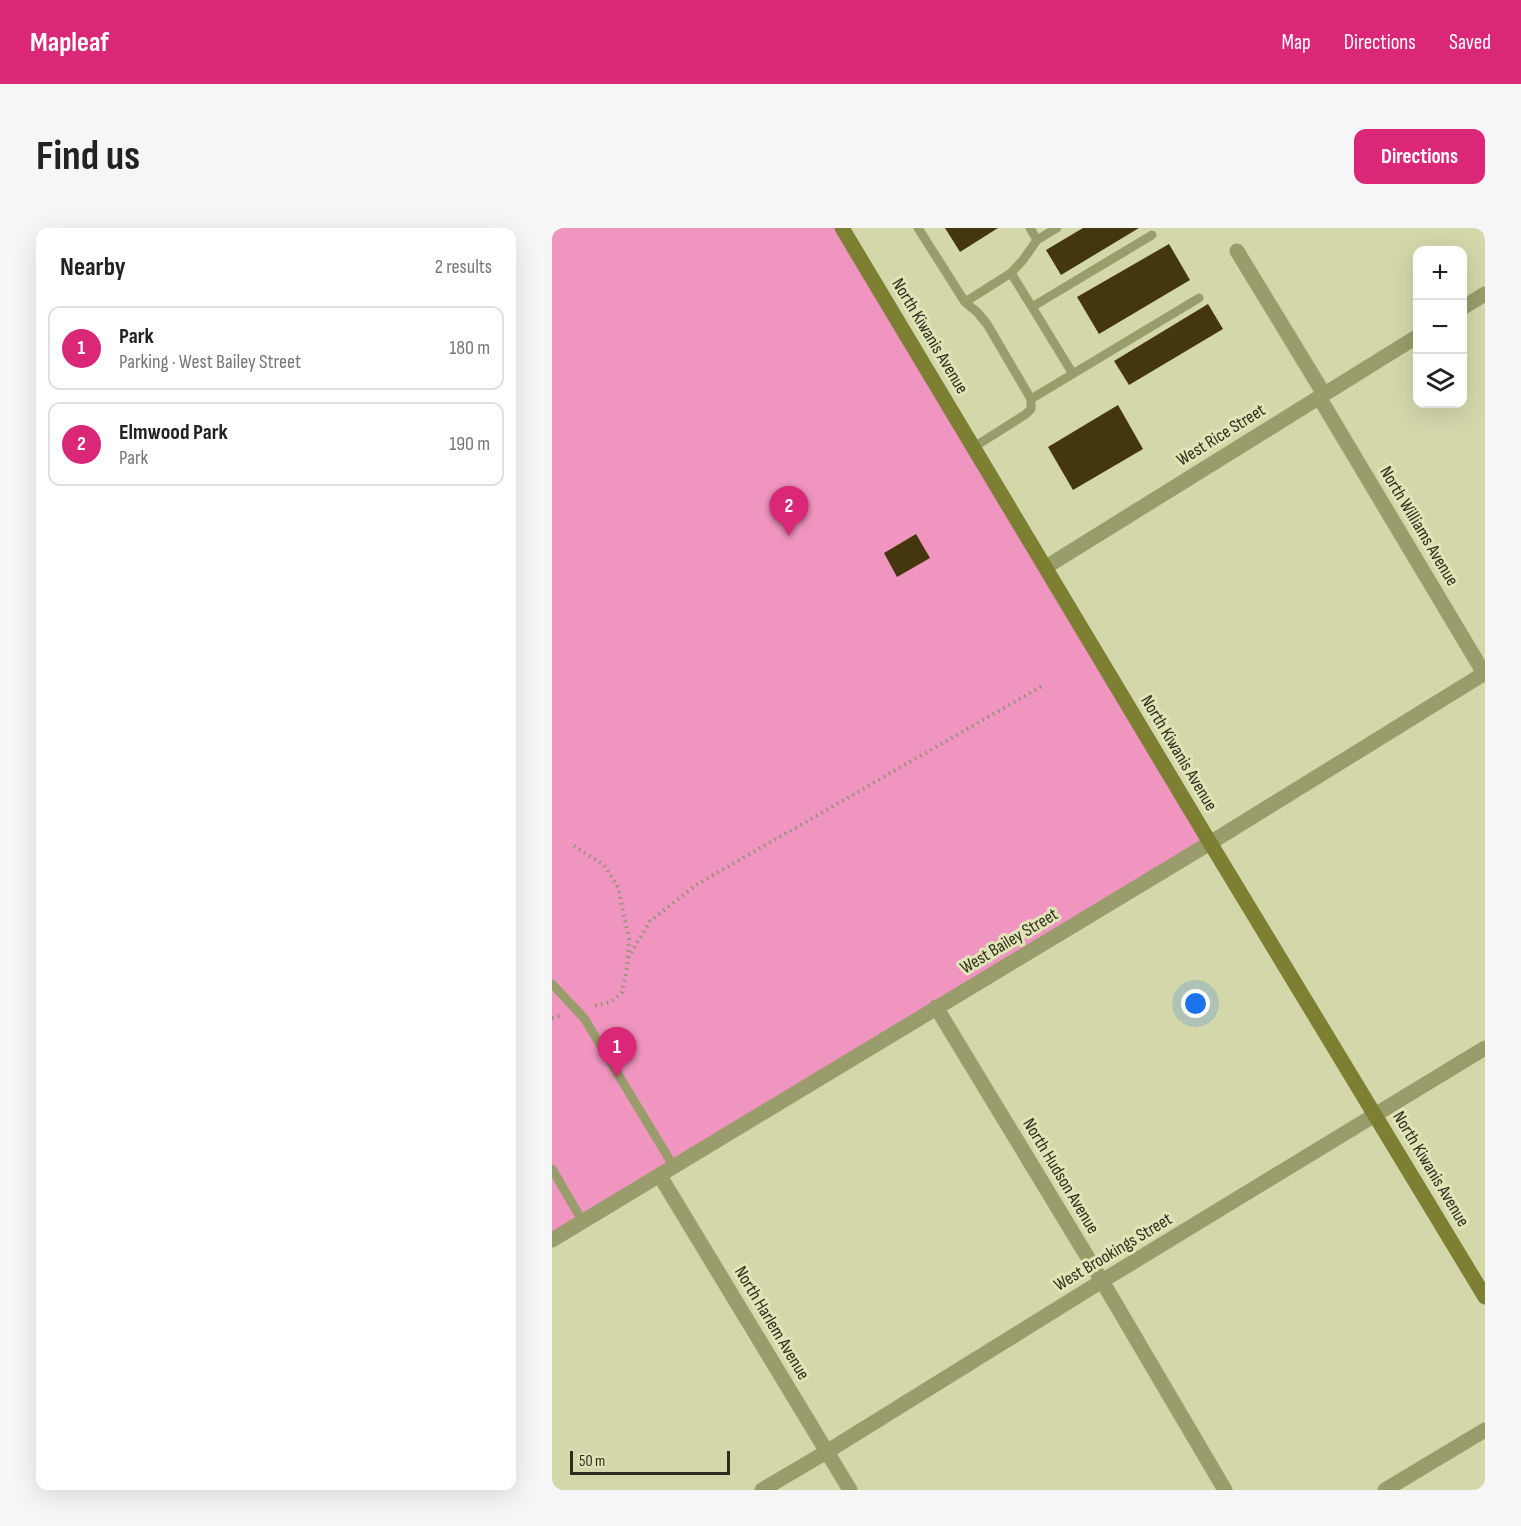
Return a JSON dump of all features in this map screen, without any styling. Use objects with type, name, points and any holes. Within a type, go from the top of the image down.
[{"type":"main road","name":"North Kiwanis Avenue","points":[[842,228],[1485,1297]]},
{"type":"street","name":"North Williams Avenue","points":[[1237,251],[1485,674]]},
{"type":"street","points":[[1467,305],[1485,294]]},
{"type":"street","name":"West Rice Street","points":[[1046,567],[1413,339]]},
{"type":"street","name":"West Bailey Street","points":[[552,1240],[1210,843],[1485,674]]},
{"type":"street","name":"North Hudson Avenue","points":[[936,1007],[1225,1490]]},
{"type":"street","name":"West Brookings Street","points":[[762,1490],[1485,1048]]},
{"type":"street","name":"North Harlem Avenue","points":[[660,1176],[850,1490]]},
{"type":"street","points":[[1385,1490],[1485,1430]]},
{"type":"lane","points":[[918,228],[965,302],[987,324],[1031,399],[1032,408],[1026,414],[974,447]]},
{"type":"lane","points":[[1029,228],[1037,240]]},
{"type":"lane","points":[[965,302],[1011,273],[1037,240],[1057,228]]},
{"type":"lane","points":[[1032,307],[1152,235]]},
{"type":"lane","points":[[1011,273],[1073,374]]},
{"type":"lane","points":[[1031,399],[1199,298]]},
{"type":"lane","points":[[552,984],[584,1018],[674,1167]]},
{"type":"lane","points":[[552,1169],[583,1222]]},
{"type":"path","points":[[628,958],[650,921],[696,885],[1042,686]]},
{"type":"path","points":[[552,1018],[611,1002],[622,992],[627,967],[629,939],[618,887],[604,865],[574,846]]},
{"type":"shaded area","points":[[552,228],[841,228],[1210,843],[552,1245]]},
{"type":"building","points":[[945,228],[998,228],[960,252]]},
{"type":"building","points":[[1083,228],[1139,228],[1061,275],[1046,250]]},
{"type":"building","points":[[1169,244],[1190,280],[1099,334],[1077,297]]},
{"type":"building","points":[[1208,304],[1223,329],[1129,385],[1114,361]]},
{"type":"building","points":[[1118,405],[1143,449],[1073,490],[1048,447]]},
{"type":"building","points":[[916,534],[930,558],[897,577],[884,553]]},
{"type":"place","name":"Elmwood Park","points":[[789,536]]},
{"type":"place","name":"Park","points":[[617,1077]]}]
